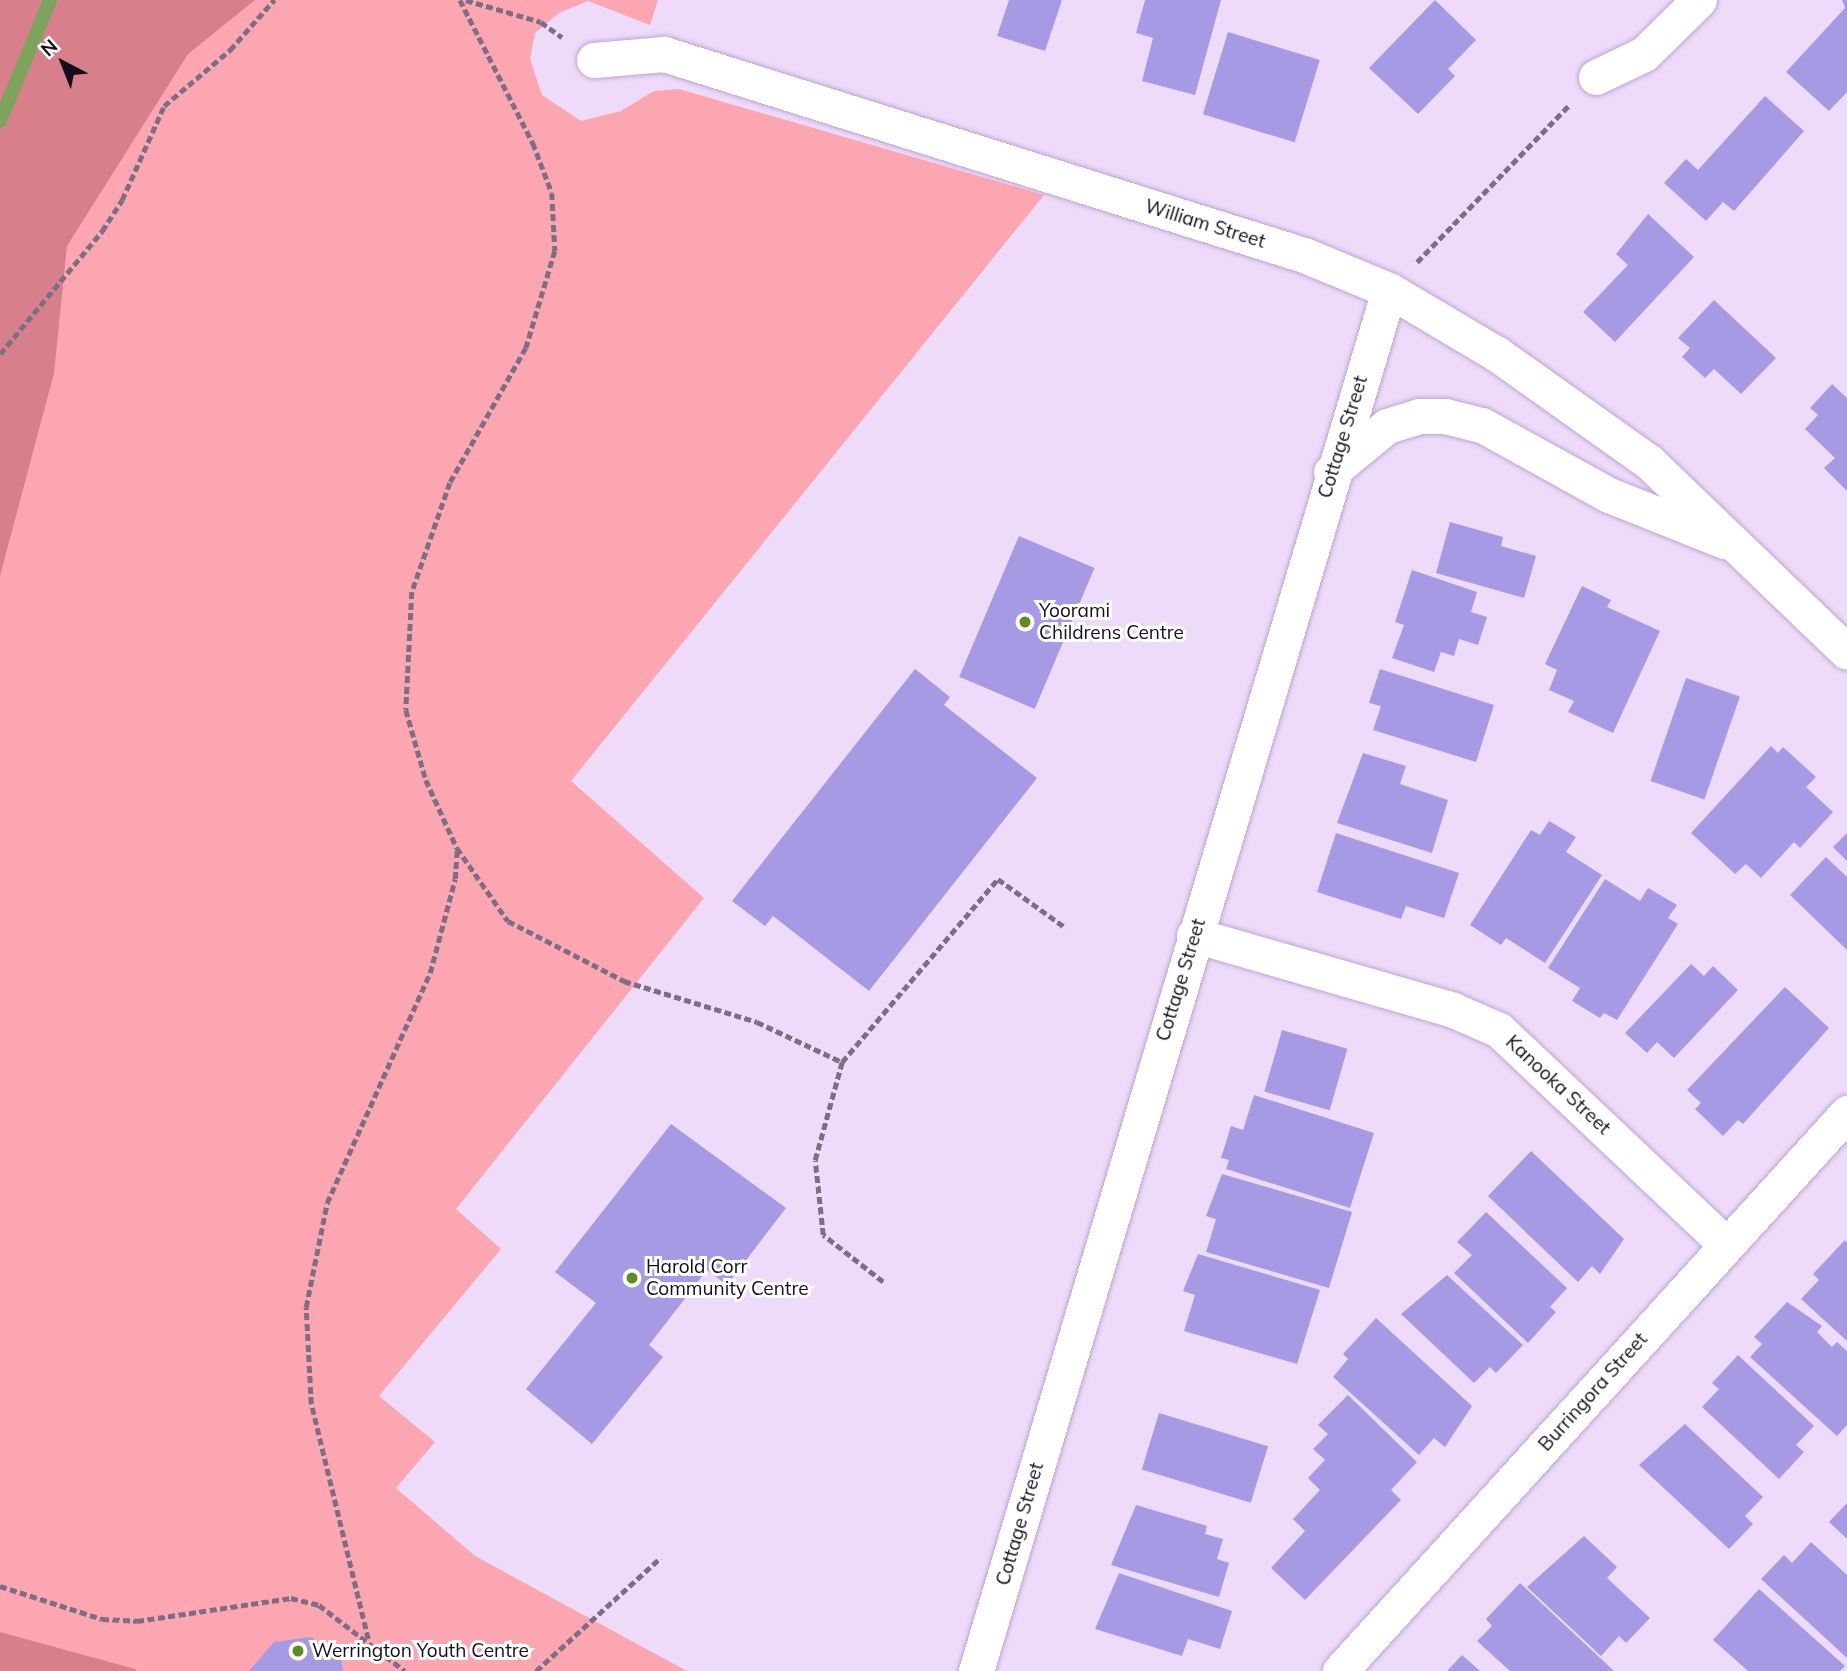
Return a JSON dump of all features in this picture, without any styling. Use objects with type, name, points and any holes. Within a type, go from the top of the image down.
[{"type":"street","points":[[1596,77],[1644,54],[1699,0]]},
{"type":"street","name":"William Street","points":[[594,60],[664,54],[1304,255],[1389,290],[1497,354],[1649,461],[1847,652]]},
{"type":"street","name":"Cottage Street","points":[[983,1669],[1194,935],[1331,472],[1389,290]]},
{"type":"street","name":"William Street","points":[[1331,472],[1387,426],[1419,416],[1445,416],[1482,425],[1609,495],[1743,550]]},
{"type":"street","name":"Kanooka Street","points":[[1194,935],[1452,1010],[1499,1030],[1726,1245]]},
{"type":"street","name":"Burringora Street","points":[[1340,1671],[1847,1113]]},
{"type":"path","points":[[0,354],[102,231],[122,200],[164,106],[230,50],[274,0]]},
{"type":"path","points":[[460,0],[543,168],[552,193],[555,251],[526,348],[450,483],[412,592],[408,724],[457,848],[508,921],[558,951],[624,981],[757,1022],[842,1062]]},
{"type":"path","points":[[466,0],[541,22],[594,60]]},
{"type":"path","points":[[1389,290],[1596,77]]},
{"type":"path","points":[[368,1639],[311,1404],[306,1307],[327,1203],[430,973],[455,879],[457,848]]},
{"type":"path","points":[[883,1282],[823,1235],[815,1160],[842,1062],[998,879],[1066,928]]},
{"type":"path","points":[[536,1671],[660,1558]]},
{"type":"path","points":[[0,1586],[114,1620],[292,1598],[319,1605],[368,1639],[405,1671]]},
{"type":"shaded area","points":[[0,0],[658,0],[650,25],[588,1],[559,13],[535,33],[530,59],[542,95],[581,121],[621,111],[654,91],[679,89],[1044,195],[571,781],[704,898],[456,1209],[501,1249],[379,1396],[435,1442],[396,1488],[475,1556],[687,1671],[0,1671]]},
{"type":"shaded area","points":[[0,0],[255,0],[188,54],[67,246],[54,373],[0,576]]},
{"type":"shaded area","points":[[0,1632],[135,1669],[137,1671],[0,1671]]},
{"type":"building","points":[[1009,0],[1062,0],[1045,51],[997,36]]},
{"type":"building","points":[[1145,0],[1221,0],[1195,95],[1142,81],[1153,38],[1136,33]]},
{"type":"building","points":[[1435,0],[1476,40],[1448,69],[1455,76],[1418,114],[1369,68]]},
{"type":"building","points":[[1842,0],[1847,0],[1847,92],[1829,111],[1786,72],[1845,8]]},
{"type":"building","points":[[1228,32],[1320,60],[1295,142],[1203,114]]},
{"type":"building","points":[[1765,96],[1804,131],[1734,211],[1723,202],[1706,221],[1664,183],[1686,159],[1698,170]]},
{"type":"building","points":[[1648,214],[1694,257],[1615,342],[1583,312],[1628,265],[1616,254]]},
{"type":"building","points":[[1714,300],[1776,358],[1741,394],[1714,369],[1705,378],[1682,357],[1690,348],[1678,338]]},
{"type":"building","points":[[1832,384],[1847,398],[1847,491],[1824,468],[1835,458],[1805,429],[1818,415],[1810,408]]},
{"type":"building","points":[[1450,522],[1503,537],[1501,546],[1536,556],[1524,598],[1436,573]]},
{"type":"building","name":"Yoorami Childrens Centre","points":[[1019,536],[1094,568],[1035,709],[959,677]]},
{"type":"building","points":[[1412,570],[1477,592],[1471,612],[1487,617],[1478,645],[1459,639],[1454,656],[1441,652],[1434,672],[1392,658],[1404,625],[1395,622]]},
{"type":"building","points":[[1582,586],[1611,600],[1607,607],[1660,631],[1613,733],[1568,712],[1574,701],[1549,690],[1557,670],[1545,664]]},
{"type":"building","points":[[915,669],[950,697],[944,705],[1037,778],[869,991],[773,916],[765,926],[732,901]]},
{"type":"building","points":[[1380,669],[1494,705],[1476,762],[1373,730],[1381,706],[1369,703]]},
{"type":"building","points":[[1686,678],[1740,697],[1704,800],[1651,781]]},
{"type":"building","points":[[1771,746],[1778,753],[1783,747],[1816,777],[1806,787],[1833,812],[1800,848],[1794,842],[1761,878],[1746,864],[1735,874],[1691,833]]},
{"type":"building","points":[[1363,753],[1406,766],[1400,784],[1448,800],[1432,853],[1337,823]]},
{"type":"building","points":[[1549,821],[1576,837],[1566,852],[1602,875],[1545,963],[1506,938],[1501,945],[1470,925],[1531,830],[1540,835]]},
{"type":"building","points":[[1336,833],[1459,873],[1444,918],[1406,906],[1401,919],[1317,892]]},
{"type":"building","points":[[1847,833],[1847,861],[1833,847]]},
{"type":"building","points":[[1826,857],[1847,877],[1847,950],[1790,895]]},
{"type":"building","points":[[1605,879],[1640,901],[1648,888],[1677,905],[1668,918],[1678,924],[1617,1020],[1604,1013],[1600,1018],[1572,1001],[1580,988],[1548,968]]},
{"type":"building","points":[[1691,964],[1704,976],[1713,966],[1738,990],[1674,1058],[1657,1042],[1647,1053],[1625,1033]]},
{"type":"building","points":[[1785,987],[1829,1028],[1743,1124],[1738,1120],[1723,1136],[1695,1109],[1701,1103],[1687,1090]]},
{"type":"building","points":[[1282,1030],[1347,1049],[1330,1110],[1264,1092]]},
{"type":"building","points":[[1254,1095],[1374,1133],[1350,1208],[1226,1169],[1229,1160],[1221,1158],[1231,1126],[1243,1130]]},
{"type":"building","name":"Harold Corr Community Centre","points":[[671,1124],[786,1208],[727,1285],[707,1270],[649,1345],[663,1357],[592,1444],[526,1389],[596,1303],[555,1272]]},
{"type":"building","points":[[1531,1151],[1624,1239],[1600,1274],[1592,1266],[1578,1282],[1488,1196]]},
{"type":"building","points":[[1222,1174],[1352,1212],[1329,1288],[1206,1252],[1216,1219],[1206,1216]]},
{"type":"building","points":[[1486,1212],[1567,1288],[1550,1307],[1556,1312],[1528,1343],[1454,1273],[1472,1255],[1457,1242]]},
{"type":"building","points":[[1845,1240],[1847,1341],[1801,1299],[1819,1280],[1813,1274]]},
{"type":"building","points":[[1198,1254],[1320,1290],[1297,1364],[1184,1331],[1195,1295],[1183,1291]]},
{"type":"building","points":[[1447,1275],[1523,1345],[1496,1373],[1490,1367],[1474,1383],[1401,1314]]},
{"type":"building","points":[[1787,1302],[1822,1326],[1817,1332],[1832,1347],[1837,1342],[1847,1351],[1847,1425],[1837,1436],[1750,1357],[1762,1344],[1754,1337]]},
{"type":"building","points":[[1376,1318],[1472,1406],[1445,1447],[1434,1438],[1419,1455],[1333,1377],[1348,1359],[1343,1354]]},
{"type":"building","points":[[1738,1355],[1814,1426],[1796,1445],[1804,1452],[1779,1479],[1702,1407],[1719,1389],[1712,1383]]},
{"type":"building","points":[[1348,1395],[1417,1462],[1391,1490],[1401,1500],[1305,1600],[1271,1568],[1305,1531],[1293,1519],[1320,1490],[1308,1478],[1325,1460],[1313,1449],[1328,1434],[1318,1425]]},
{"type":"building","points":[[1159,1413],[1268,1446],[1251,1503],[1142,1469]]},
{"type":"building","points":[[1685,1424],[1763,1497],[1745,1516],[1753,1524],[1729,1549],[1639,1465]]},
{"type":"building","points":[[1847,1503],[1847,1539],[1829,1522]]},
{"type":"building","points":[[1136,1505],[1207,1526],[1205,1534],[1223,1539],[1217,1559],[1229,1563],[1219,1597],[1111,1565]]},
{"type":"building","points":[[1584,1536],[1617,1567],[1607,1578],[1650,1618],[1626,1643],[1619,1636],[1601,1656],[1527,1587]]},
{"type":"building","points":[[1811,1542],[1847,1575],[1847,1658],[1761,1579],[1784,1555],[1792,1563]]},
{"type":"building","points":[[1119,1573],[1232,1611],[1220,1649],[1188,1639],[1182,1656],[1095,1629]]},
{"type":"building","points":[[1520,1583],[1614,1671],[1510,1671],[1477,1641],[1492,1626],[1486,1619]]},
{"type":"building","points":[[1759,1589],[1845,1666],[1840,1671],[1748,1671],[1713,1640]]},
{"type":"building","name":"Werrington Youth Centre","points":[[311,1637],[341,1660],[343,1671],[249,1671],[274,1642]]},
{"type":"building","points":[[1462,1655],[1480,1671],[1447,1671]]},
{"type":"waterway","points":[[0,121],[50,0]]},
{"type":"place","name":"Yoorami Childrens Centre","points":[[1025,622]]},
{"type":"place","name":"Harold Corr Community Centre","points":[[632,1278]]},
{"type":"place","name":"Werrington Youth Centre","points":[[298,1651]]}]
